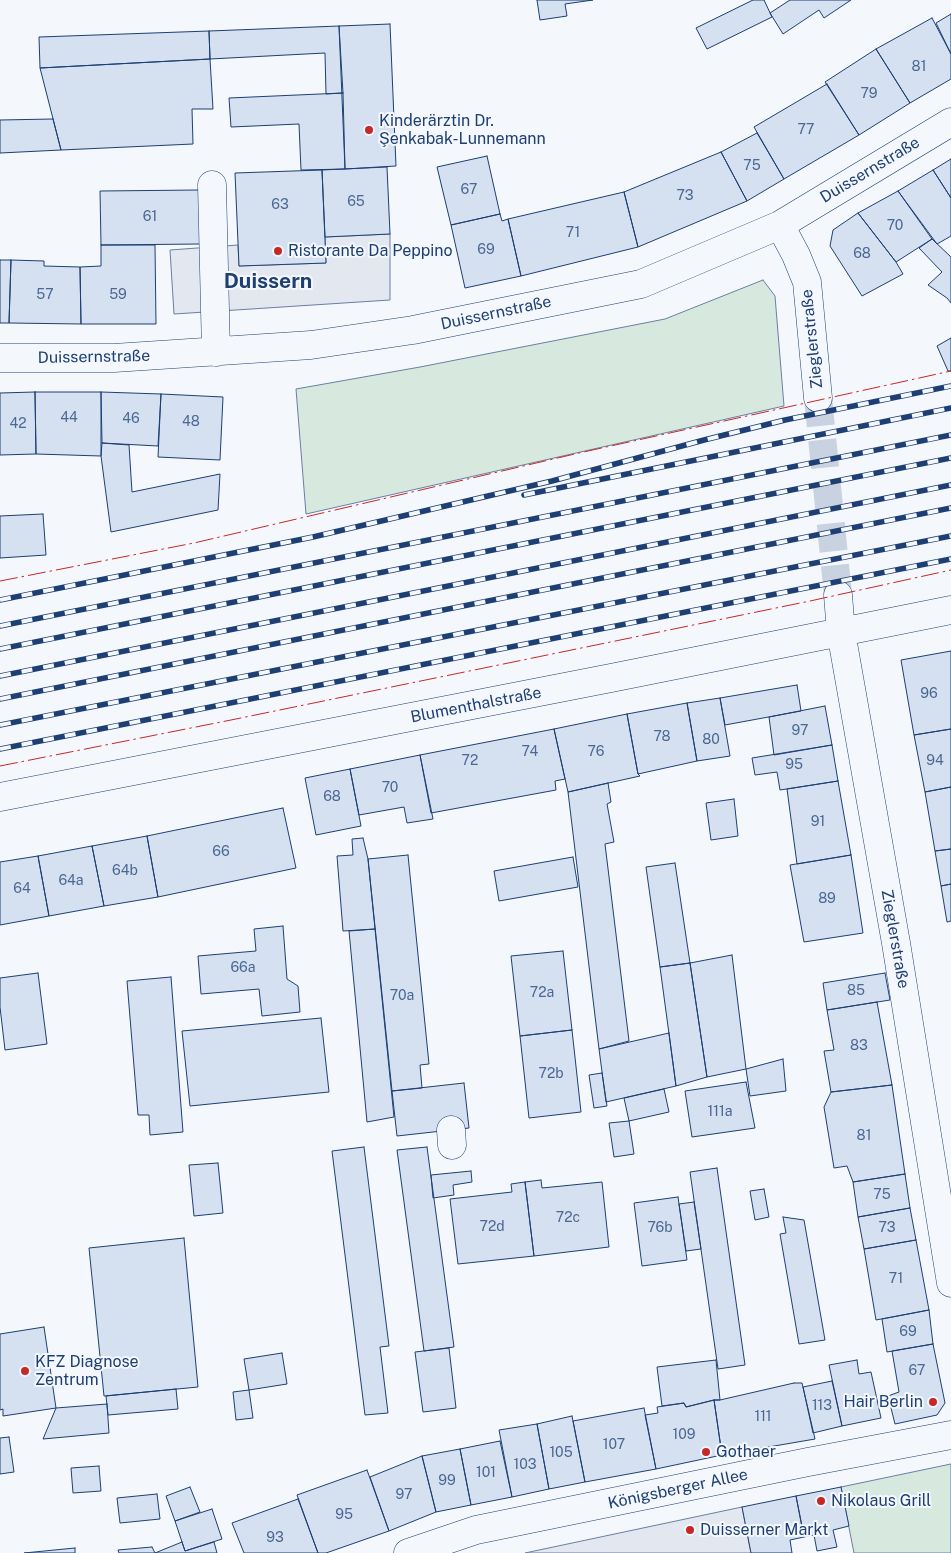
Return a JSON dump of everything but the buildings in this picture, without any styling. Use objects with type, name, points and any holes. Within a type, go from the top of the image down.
[{"type":"street","name":"Duissernstraße","points":[[0,358],[114,358],[311,345],[413,330],[641,284],[780,225],[951,122]]},
{"type":"street","points":[[212,184],[216,352]]},
{"type":"street","name":"Zieglerstraße","points":[[780,225],[796,255],[806,282],[818,398]]},
{"type":"street","name":"Zieglerstraße","points":[[838,595],[841,632],[894,934],[951,1283]]},
{"type":"street","name":"Blumenthalstraße","points":[[0,797],[951,610]]},
{"type":"street","name":"Königsberger Allee","points":[[408,1553],[476,1530],[808,1462],[951,1436]]},
{"type":"shaded area","points":[[390,234],[390,300],[174,314],[170,250],[238,245],[239,266],[326,263],[325,237]]},
{"type":"shaded area","points":[[763,280],[775,296],[784,406],[306,514],[296,389],[665,319]]},
{"type":"shaded area","points":[[951,1464],[951,1553],[854,1553],[841,1487]]},
{"type":"shaded area","name":"Duisserner Markt","points":[[742,1507],[751,1553],[525,1553]]},
{"type":"tunnel","points":[[818,398],[838,595]]},
{"type":"railway","points":[[0,600],[313,537],[552,481],[785,420],[951,386]]},
{"type":"railway","points":[[524,495],[951,408]]},
{"type":"railway","points":[[0,626],[951,435]]},
{"type":"railway","points":[[0,649],[951,458]]},
{"type":"railway","points":[[0,676],[951,485]]},
{"type":"railway","points":[[0,699],[951,508]]},
{"type":"railway","points":[[0,725],[951,536]]},
{"type":"railway","points":[[0,749],[951,559]]},
{"type":"power","points":[[0,581],[194,543],[579,453],[951,371]]},
{"type":"power","points":[[0,766],[810,601],[951,570]]},
{"type":"place","name":"Kinderärztin Dr. Şenkabak-Lunnemann","points":[[369,130]]},
{"type":"place","name":"Ristorante Da Peppino","points":[[278,251]]},
{"type":"place","name":"KFZ Diagnose Zentrum","points":[[25,1371]]},
{"type":"place","name":"Hair Berlin","points":[[933,1402]]},
{"type":"place","name":"Gothaer","points":[[706,1452]]},
{"type":"place","name":"Nikolaus Grill","points":[[821,1501]]},
{"type":"place","name":"Duisserner Markt","points":[[690,1530]]},
{"type":"district","name":"Duissern","points":[[268,282]]}]
